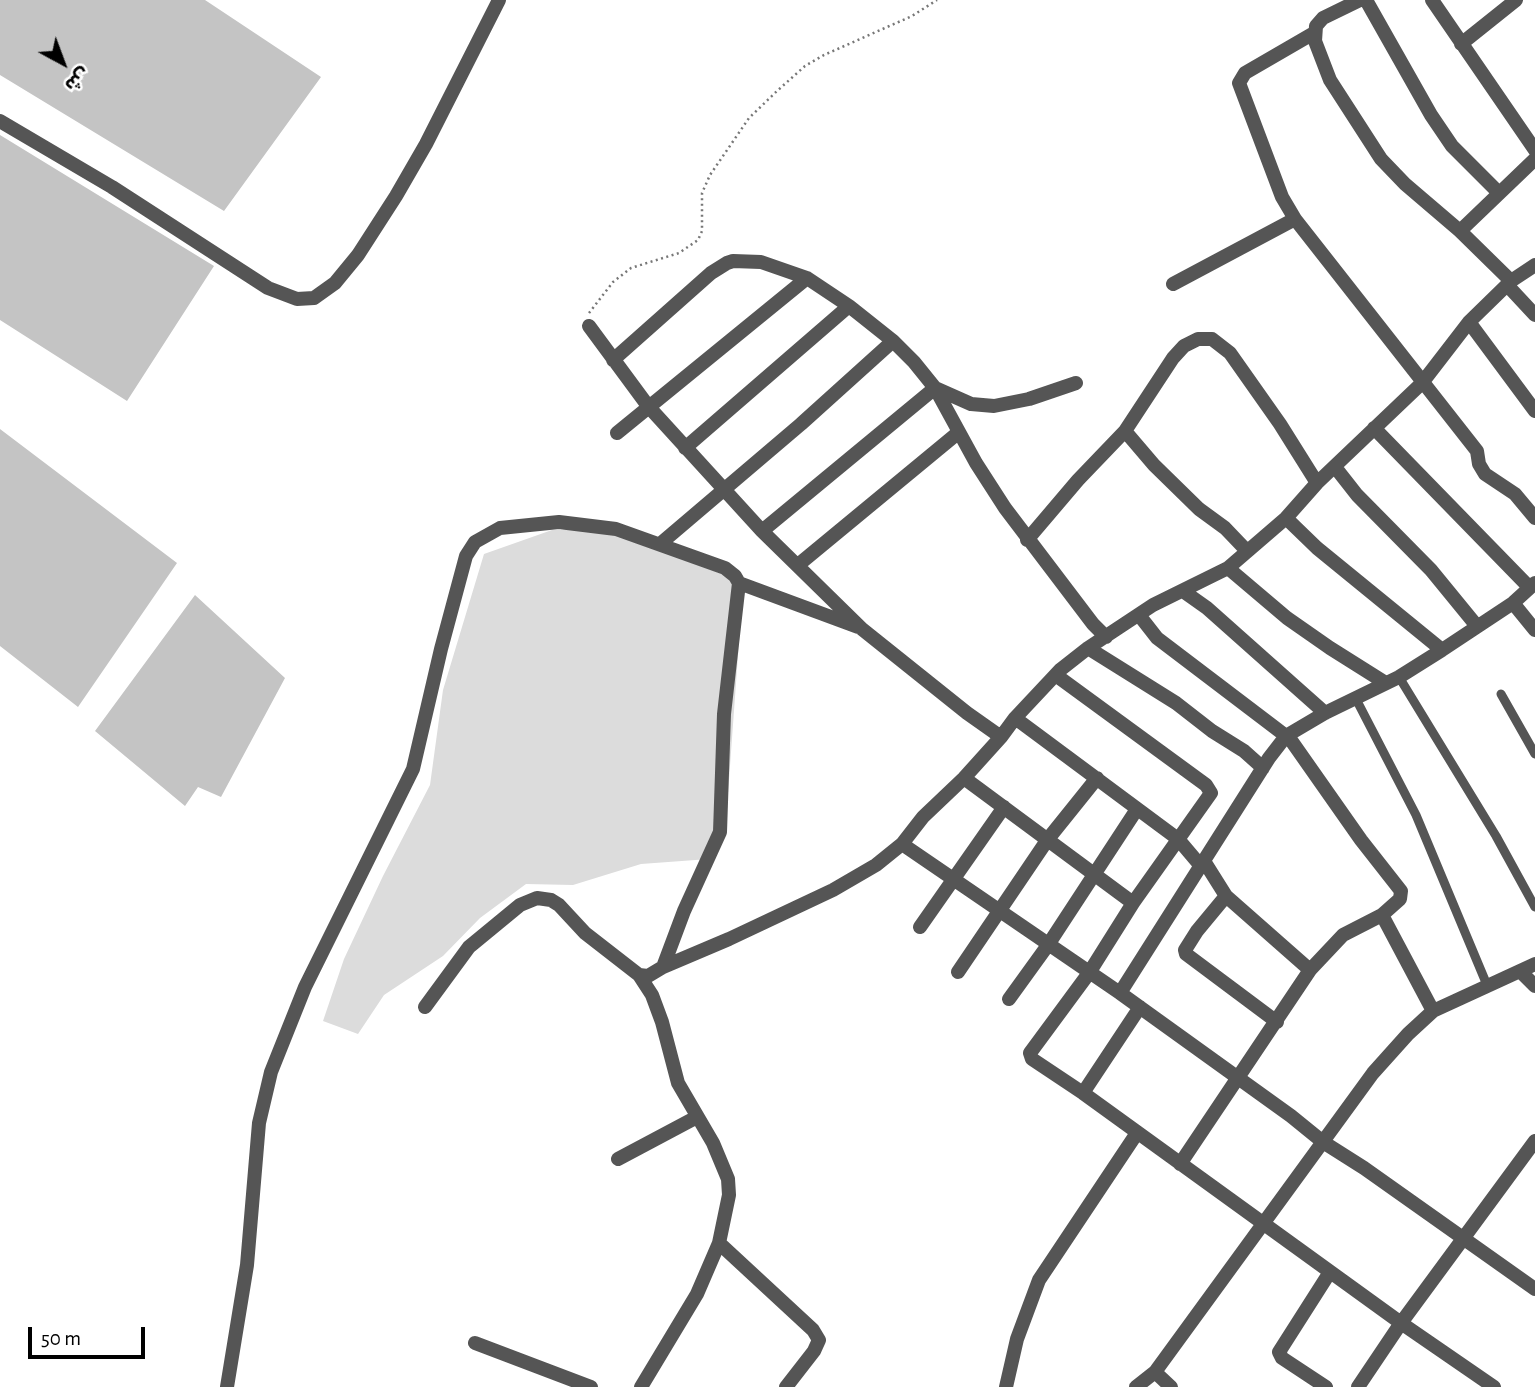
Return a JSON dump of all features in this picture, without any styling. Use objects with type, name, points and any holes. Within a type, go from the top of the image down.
[{"type":"street","points":[[0,121],[112,187],[268,288],[297,299],[307,299],[323,294],[335,283],[374,232],[426,144],[499,0]]},
{"type":"street","points":[[1360,0],[1323,18],[1316,26],[1314,33],[1319,54],[1330,80],[1381,159],[1405,184],[1460,231],[1510,283],[1535,315]]},
{"type":"street","points":[[1366,0],[1431,115],[1452,146],[1499,193]]},
{"type":"street","points":[[1432,0],[1535,150]]},
{"type":"street","points":[[1461,44],[1516,0]]},
{"type":"street","points":[[1314,33],[1245,72],[1239,83],[1282,197],[1295,219],[1477,451],[1479,464],[1485,474],[1515,494],[1535,518]]},
{"type":"street","points":[[1460,231],[1535,159]]},
{"type":"street","points":[[1173,284],[1295,219]]},
{"type":"street","points":[[612,360],[711,273],[727,263],[761,262],[807,278],[849,306],[893,341],[914,362],[935,388],[988,484],[1027,540],[1106,637]]},
{"type":"street","points":[[639,975],[648,976],[833,890],[876,866],[902,844],[923,817],[964,778],[1060,670],[1153,604],[1228,568],[1286,519],[1317,483],[1422,383],[1469,322],[1510,283],[1535,265]]},
{"type":"street","points":[[617,433],[807,278]]},
{"type":"street","points":[[685,448],[849,306]]},
{"type":"street","points":[[1469,322],[1535,411]]},
{"type":"street","points":[[589,326],[648,406],[762,531],[862,629],[1001,737]]},
{"type":"street","points":[[1027,540],[1063,496],[1125,431],[1146,396],[1184,346],[1198,339],[1212,340],[1230,353],[1317,483]]},
{"type":"street","points":[[660,544],[893,341]]},
{"type":"street","points":[[935,388],[971,404],[994,406],[1029,399],[1076,383]]},
{"type":"street","points":[[762,531],[935,388]]},
{"type":"street","points":[[1120,993],[1263,768],[1293,730],[1384,682],[1399,677],[1513,603],[1532,585],[1374,428]]},
{"type":"street","points":[[1125,431],[1154,465],[1247,551]]},
{"type":"street","points":[[798,565],[959,432]]},
{"type":"street","points":[[1335,467],[1357,495],[1431,570],[1476,625]]},
{"type":"street","points":[[1286,519],[1317,548],[1442,650]]},
{"type":"street","points":[[227,1387],[247,1265],[260,1123],[271,1072],[311,976],[413,769],[466,556],[475,542],[500,528],[559,522],[616,528],[725,568],[735,576],[738,583],[724,714],[720,832],[679,923],[663,967]]},
{"type":"street","points":[[1228,568],[1287,618],[1384,682]]},
{"type":"street","points":[[738,583],[862,629]]},
{"type":"street","points":[[1183,591],[1207,608],[1325,713]]},
{"type":"street","points":[[1513,603],[1535,630]]},
{"type":"street","points":[[1139,615],[1157,638],[1287,736],[1401,891],[1400,900],[1382,915],[1343,935],[1310,970],[1180,1164]]},
{"type":"street","points":[[1088,648],[1176,703],[1212,731],[1244,751],[1263,768]]},
{"type":"street","points":[[1057,676],[1210,788],[1211,793],[1133,904],[1089,973],[1030,1053],[1032,1059],[1494,1387]]},
{"type":"street","points":[[1015,718],[1178,839],[1202,863],[1226,896],[1310,970]]},
{"type":"street","points":[[964,778],[1133,904]]},
{"type":"street","points":[[958,972],[1048,839],[1097,778]]},
{"type":"street","points":[[920,927],[1004,807]]},
{"type":"street","points":[[1009,999],[1048,945],[1137,809]]},
{"type":"street","points":[[902,844],[1140,1007],[1323,1142],[1533,1284]]},
{"type":"street","points":[[1226,896],[1197,931],[1185,950],[1186,954],[1277,1022]]},
{"type":"street","points":[[425,1007],[469,947],[520,905],[537,898],[551,900],[559,905],[586,933],[639,975],[658,1008],[678,1083],[713,1143],[728,1179],[729,1195],[719,1242],[697,1294],[641,1387]]},
{"type":"street","points":[[1382,915],[1433,1011]]},
{"type":"street","points":[[1136,1387],[1155,1372],[1373,1073],[1408,1034],[1433,1011],[1535,964]]},
{"type":"street","points":[[1520,971],[1535,986]]},
{"type":"street","points":[[1083,1093],[1140,1007]]},
{"type":"street","points":[[618,1159],[697,1117]]},
{"type":"street","points":[[1006,1387],[1017,1339],[1039,1280],[1138,1133]]},
{"type":"street","points":[[1358,1387],[1401,1323],[1535,1141]]},
{"type":"street","points":[[719,1242],[813,1329],[818,1340],[814,1351],[786,1387]]},
{"type":"street","points":[[1326,1387],[1282,1358],[1279,1352],[1330,1272]]},
{"type":"street","points":[[475,1343],[591,1387]]},
{"type":"street","points":[[1155,1372],[1171,1387]]},
{"type":"lane","points":[[1399,677],[1496,836],[1535,907]]},
{"type":"lane","points":[[1501,694],[1535,754]]},
{"type":"lane","points":[[1356,699],[1416,815],[1487,985]]},
{"type":"path","points":[[589,326],[590,311],[622,275],[638,265],[680,253],[698,240],[702,231],[702,192],[710,175],[749,118],[776,91],[805,66],[824,55],[912,16],[937,0]]},
{"type":"shaded area","points":[[601,529],[733,578],[742,600],[725,835],[709,859],[641,864],[573,885],[526,884],[480,918],[443,956],[384,995],[358,1034],[323,1021],[344,959],[430,785],[443,690],[484,554],[552,530]]},
{"type":"building","points":[[0,0],[205,0],[321,77],[224,211],[0,75]]},
{"type":"building","points":[[0,135],[214,266],[127,401],[0,320]]},
{"type":"building","points":[[0,429],[177,563],[78,707],[0,646]]},
{"type":"building","points":[[195,595],[285,678],[221,797],[198,787],[185,806],[95,731]]}]
